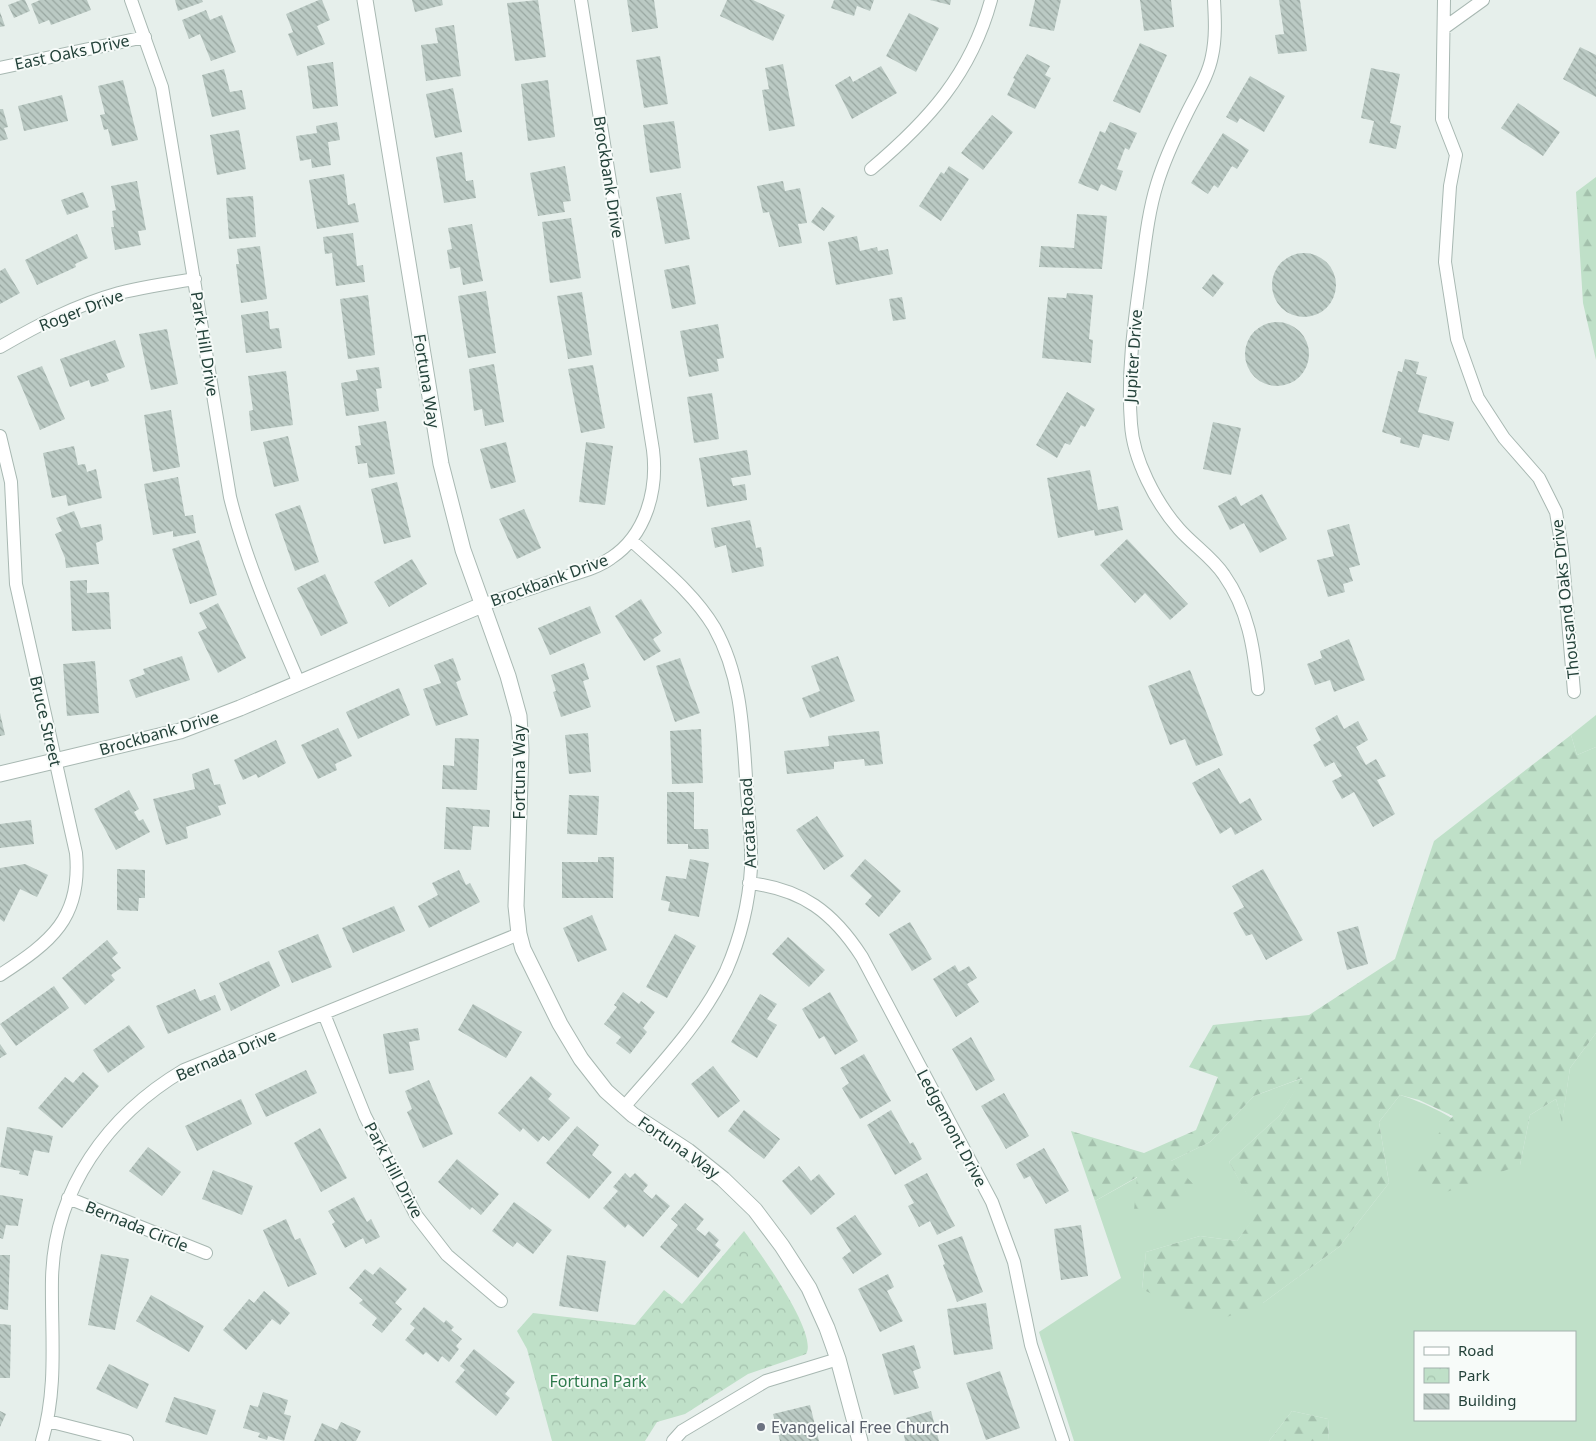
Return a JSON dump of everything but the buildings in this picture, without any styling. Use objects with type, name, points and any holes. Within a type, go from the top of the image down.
[{"type":"street","name":"Park Hill Drive","points":[[131,0],[162,88],[195,279],[224,465],[238,529],[258,585],[299,683]]},
{"type":"street","name":"Fortuna Way","points":[[365,0],[404,228],[435,436],[455,522],[508,676],[521,733],[516,906],[519,934],[544,994],[570,1042],[593,1076],[624,1107],[707,1165],[755,1210],[782,1246],[809,1288],[838,1358],[860,1441]]},
{"type":"street","name":"Brockbank Drive","points":[[0,774],[180,731],[299,683],[482,605],[603,563],[619,552],[631,540],[644,520],[649,505],[655,476],[655,463],[581,0]]},
{"type":"street","points":[[871,169],[916,130],[946,94],[972,52],[991,0]]},
{"type":"street","name":"Jupiter Drive","points":[[1214,0],[1216,30],[1212,58],[1201,88],[1170,150],[1157,184],[1148,219],[1133,331],[1128,392],[1131,428],[1148,482],[1160,505],[1179,529],[1224,574],[1236,594],[1248,621],[1258,689]]},
{"type":"street","name":"Thousand Oaks Drive","points":[[1444,0],[1442,119],[1456,155],[1450,186],[1445,262],[1457,339],[1478,398],[1504,438],[1539,478],[1556,512],[1562,549],[1574,692]]},
{"type":"street","points":[[1444,28],[1483,0]]},
{"type":"street","name":"East Oaks Drive","points":[[0,68],[145,37]]},
{"type":"street","name":"Roger Drive","points":[[0,347],[60,314],[101,299],[138,289],[195,279]]},
{"type":"street","name":"Bruce Street","points":[[0,436],[11,482],[16,584],[76,853],[78,880],[76,893],[67,915],[54,934],[29,956],[0,975]]},
{"type":"street","name":"Arcata Road","points":[[624,1107],[690,1030],[715,991],[738,937],[749,883],[751,853],[742,721],[735,681],[726,652],[713,625],[693,597],[631,540]]},
{"type":"street","name":"Ledgemont Drive","points":[[749,883],[782,888],[814,904],[845,933],[862,957],[997,1215],[1014,1262],[1037,1366],[1063,1441]]},
{"type":"street","name":"Bernada Drive","points":[[42,1441],[48,1421],[53,1387],[53,1262],[58,1231],[68,1198],[91,1154],[116,1122],[160,1085],[184,1070],[519,934]]},
{"type":"street","name":"Park Hill Drive","points":[[324,1014],[365,1116],[416,1215],[447,1255],[501,1302]]},
{"type":"street","name":"Bernada Circle","points":[[68,1198],[206,1253]]},
{"type":"street","points":[[673,1441],[682,1431],[766,1381],[838,1358]]},
{"type":"street","points":[[48,1421],[127,1441]]},
{"type":"green space","points":[[1596,177],[1596,360],[1583,303],[1576,192]]},
{"type":"green space","points":[[1596,715],[1596,747],[1577,755],[1571,735]]},
{"type":"green space","points":[[1571,735],[1577,755],[1596,747],[1596,1033],[1570,1068],[1562,1123],[1556,1099],[1530,1115],[1520,1165],[1444,1193],[1409,1170],[1453,1116],[1419,1100],[1400,1095],[1379,1122],[1389,1183],[1339,1247],[1263,1303],[1222,1319],[1176,1306],[1142,1289],[1146,1252],[1200,1236],[1237,1241],[1257,1213],[1229,1162],[1280,1115],[1302,1078],[1254,1096],[1210,1142],[1171,1161],[1200,1191],[1172,1211],[1134,1211],[1137,1177],[1095,1201],[1071,1131],[1144,1153],[1196,1130],[1218,1077],[1189,1067],[1213,1025],[1309,1015],[1395,959],[1434,841]]},
{"type":"green space","points":[[1596,1033],[1596,1441],[1329,1441],[1328,1419],[1292,1411],[1269,1441],[1074,1441],[1039,1332],[1121,1278],[1095,1201],[1138,1177],[1210,1142],[1254,1096],[1303,1078],[1280,1115],[1229,1162],[1258,1213],[1237,1241],[1200,1236],[1146,1252],[1142,1289],[1263,1303],[1339,1247],[1389,1183],[1379,1122],[1400,1095],[1448,1116],[1520,1165],[1530,1115],[1556,1099],[1562,1121],[1570,1068]]},
{"type":"green space","name":"Fortuna Park","points":[[744,1231],[796,1311],[808,1344],[806,1354],[748,1374],[685,1414],[657,1422],[645,1441],[552,1441],[527,1349],[517,1331],[533,1313],[635,1325],[664,1290],[682,1304]]},
{"type":"green space","points":[[1292,1411],[1328,1419],[1329,1441],[1269,1441]]},
{"type":"place","name":"Evangelical Free Church","points":[[761,1427]]}]
